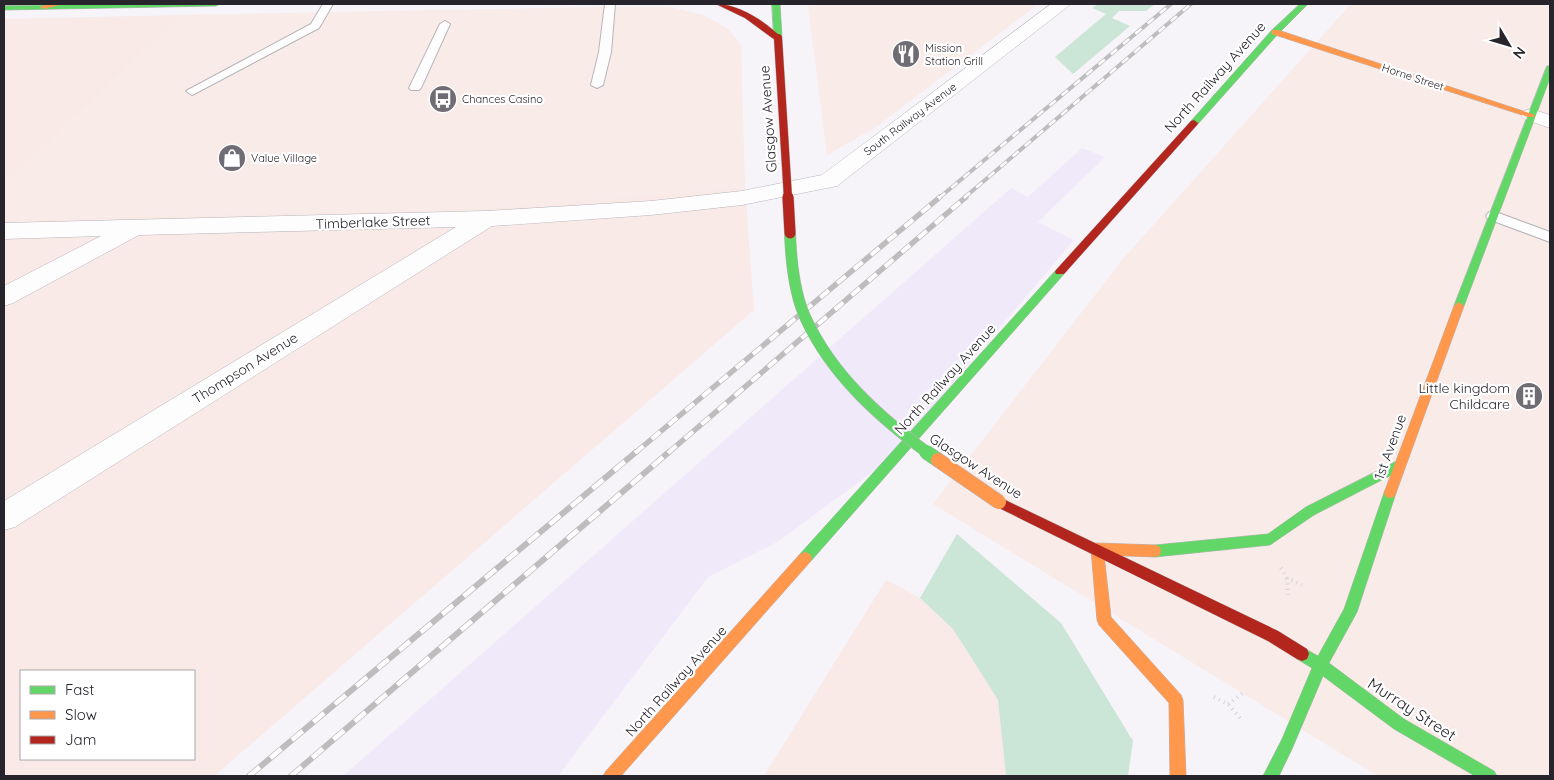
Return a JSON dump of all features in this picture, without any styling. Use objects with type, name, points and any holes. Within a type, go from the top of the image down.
[{"type":"main road","points":[[44,7],[59,4]]},
{"type":"main road","points":[[4,8],[216,4]]},
{"type":"main road","points":[[721,4],[748,16],[778,38]]},
{"type":"main road","name":"Glasgow Avenue","points":[[776,4],[792,270],[805,318],[836,370],[892,427],[999,502],[1273,636],[1320,665]]},
{"type":"main road","name":"North Railway Avenue","points":[[611,776],[1275,32],[1304,4]]},
{"type":"main road","name":"Horne Street","points":[[1275,32],[1541,118]]},
{"type":"main road","name":"1st Avenue","points":[[1271,776],[1287,744],[1320,665],[1350,612],[1398,465],[1493,216],[1541,118],[1550,68]]},
{"type":"main road","points":[[1178,776],[1176,700],[1104,620],[1097,549],[1150,552],[1270,538],[1310,511],[1398,465]]},
{"type":"main road","name":"Murray Street","points":[[1320,665],[1399,724],[1489,776]]},
{"type":"street","name":"South Railway Avenue","points":[[742,198],[829,182],[1062,4]]},
{"type":"street","name":"Timberlake Street","points":[[4,231],[486,219],[651,208],[742,198]]},
{"type":"street","name":"Thompson Avenue","points":[[4,517],[486,219]]},
{"type":"street","points":[[4,297],[134,229]]},
{"type":"lane","points":[[192,91],[315,26],[328,4]]},
{"type":"lane","points":[[597,85],[605,52],[610,4]]},
{"type":"lane","points":[[415,88],[445,24]]},
{"type":"lane","points":[[1493,216],[1550,237]]},
{"type":"path","points":[[1279,563],[1287,578],[1288,595]]},
{"type":"path","points":[[1287,578],[1302,585]]},
{"type":"path","points":[[1228,704],[1242,693]]},
{"type":"path","points":[[1209,695],[1228,704],[1240,718]]},
{"type":"shaded area","points":[[814,4],[1038,4],[876,127],[827,155],[808,6]]},
{"type":"shaded area","points":[[1351,4],[1550,4],[1550,776],[1378,776],[933,504],[1123,259]]},
{"type":"shaded area","points":[[670,7],[703,15],[727,28],[741,45],[745,187],[490,208],[4,219],[4,184],[182,15]]},
{"type":"shaded area","points":[[182,15],[4,184],[4,19]]},
{"type":"shaded area","points":[[1082,148],[1105,157],[1038,222],[1074,240],[885,463],[777,542],[708,577],[558,776],[343,776],[1011,188],[1028,197]]},
{"type":"shaded area","points":[[745,187],[754,310],[214,776],[4,776],[4,219],[490,208]]},
{"type":"shaded area","points":[[886,580],[920,598],[953,629],[998,700],[1006,776],[764,776]]},
{"type":"green space","points":[[1098,4],[1155,4],[1146,11],[1119,11],[1112,18],[1130,26],[1073,74],[1055,57],[1106,14],[1092,8]]},
{"type":"green space","points":[[957,534],[1061,623],[1133,741],[1128,776],[1006,776],[998,700],[953,629],[920,598]]},
{"type":"railway","points":[[939,198],[1171,4]]},
{"type":"railway","points":[[964,198],[1191,4]]},
{"type":"railway","points":[[635,453],[940,197]]},
{"type":"railway","points":[[668,453],[966,197]]},
{"type":"railway","points":[[249,776],[636,452]]},
{"type":"railway","points":[[291,776],[669,452]]},
{"type":"traffic: fast","points":[[4,8],[216,4]]},
{"type":"traffic: fast","points":[[776,4],[778,38]]},
{"type":"traffic: fast","points":[[1194,123],[1275,32],[1304,4]]},
{"type":"traffic: fast","points":[[1459,306],[1550,68]]},
{"type":"traffic: fast","points":[[790,233],[792,270],[805,318],[836,370],[892,427],[938,460]]},
{"type":"traffic: fast","points":[[805,558],[1060,272]]},
{"type":"traffic: fast","points":[[1155,551],[1270,539],[1310,511],[1399,465]]},
{"type":"traffic: fast","points":[[1271,776],[1287,744],[1320,665],[1350,612],[1390,493]]},
{"type":"traffic: fast","points":[[1302,654],[1320,665],[1399,724],[1489,776]]},
{"type":"traffic: slow","points":[[44,7],[59,4]]},
{"type":"traffic: slow","points":[[1275,32],[1531,115]]},
{"type":"traffic: slow","points":[[1390,493],[1459,306]]},
{"type":"traffic: slow","points":[[938,460],[999,502]]},
{"type":"traffic: slow","points":[[1155,551],[1097,549],[1104,620],[1176,700],[1178,776]]},
{"type":"traffic: slow","points":[[611,776],[805,558]]},
{"type":"traffic: jam","points":[[719,4],[748,16],[778,38]]},
{"type":"traffic: jam","points":[[778,38],[790,233]]},
{"type":"traffic: jam","points":[[1060,272],[1194,123]]},
{"type":"traffic: jam","points":[[999,502],[1273,636],[1302,654]]},
{"type":"place","name":"Mission Station Grill","points":[[906,54]]},
{"type":"place","name":"Chances Casino","points":[[443,99]]},
{"type":"place","name":"Value Village","points":[[232,158]]},
{"type":"place","name":"Little kingdom Childcare","points":[[1529,396]]}]
